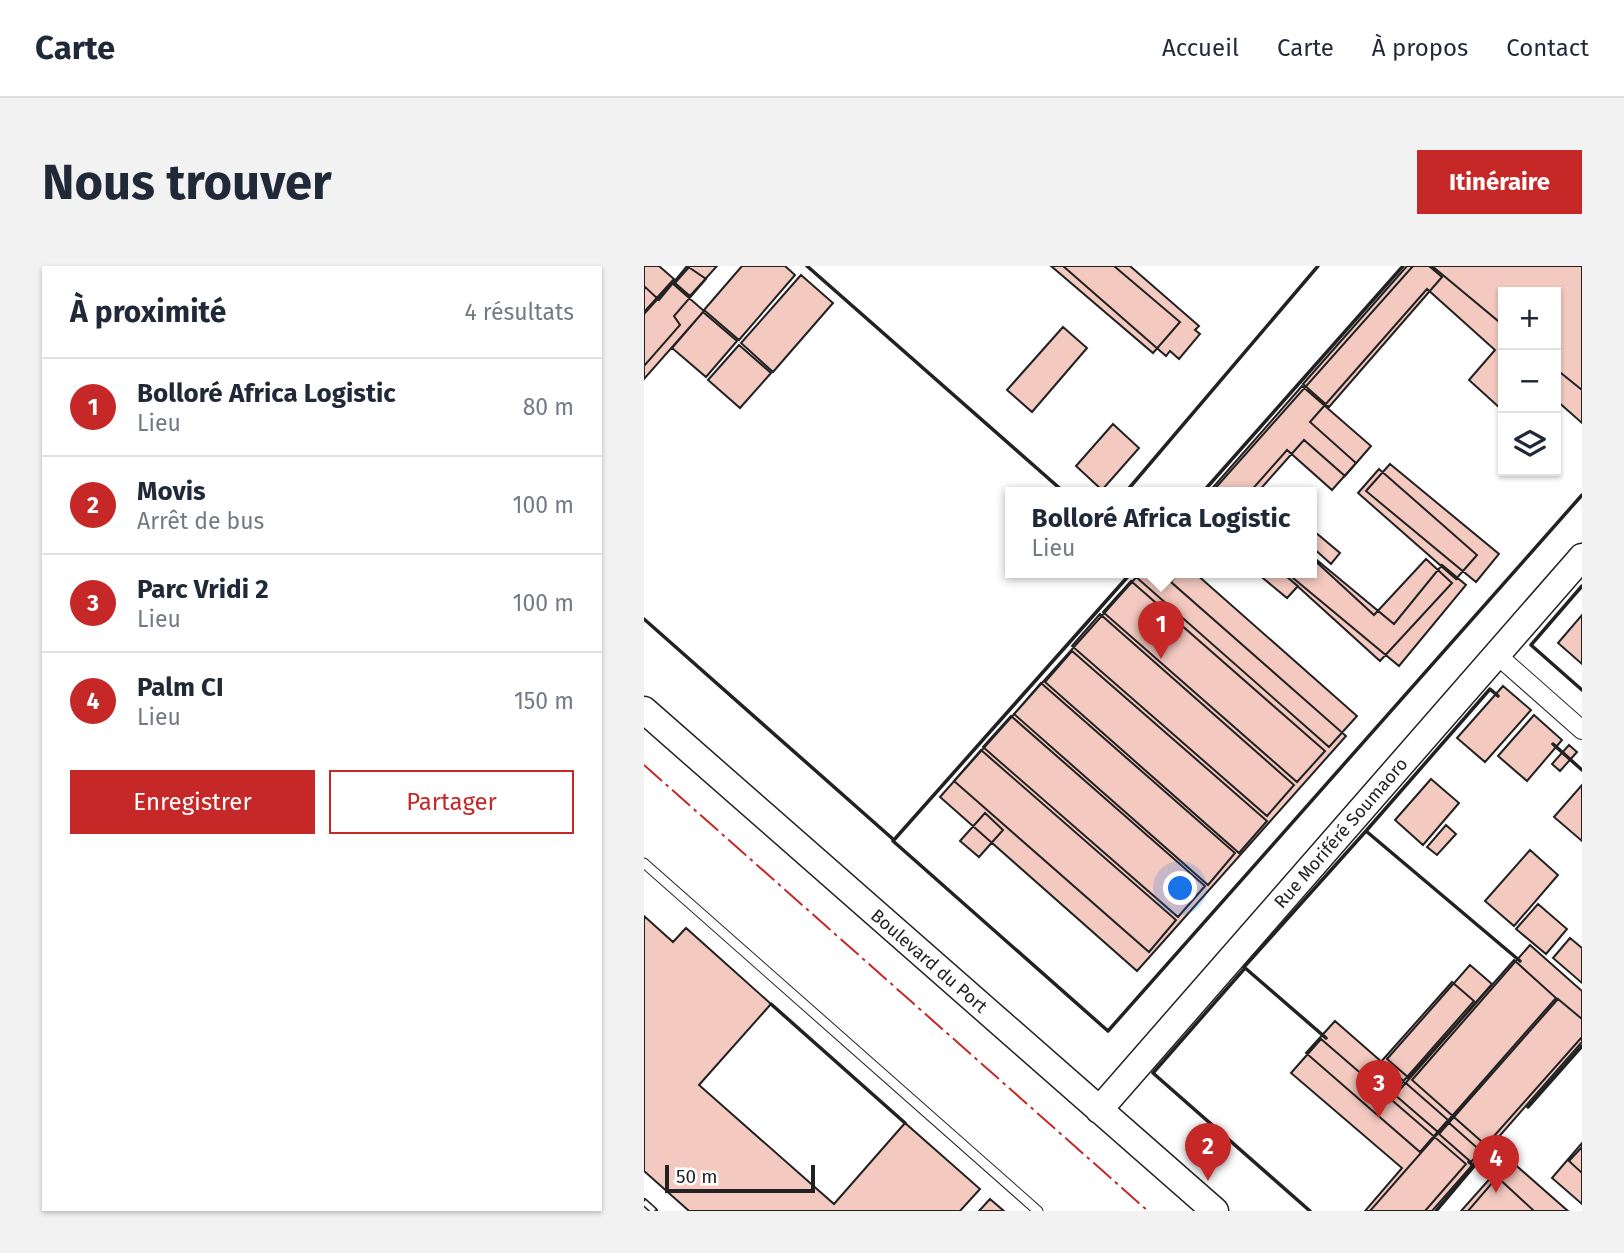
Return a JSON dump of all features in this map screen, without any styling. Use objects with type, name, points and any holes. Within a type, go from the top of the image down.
[{"type":"main road","name":"Rue Moriféré Soumaoro","points":[[1099,1110],[1582,557]]},
{"type":"main road","name":"Boulevard du Port","points":[[644,710],[1215,1211]]},
{"type":"street","points":[[1497,655],[1582,730]]},
{"type":"lane","points":[[644,863],[1038,1211]]},
{"type":"building","points":[[644,266],[659,266],[674,279],[644,312]]},
{"type":"building","points":[[687,266],[706,279],[674,316],[680,325],[644,366],[644,286],[659,300]]},
{"type":"building","points":[[690,266],[717,266],[690,296],[675,283]]},
{"type":"building","points":[[742,266],[785,266],[795,275],[739,340],[704,310]]},
{"type":"building","points":[[1051,266],[1114,266],[1180,322],[1153,353]]},
{"type":"building","points":[[1063,266],[1130,266],[1199,326],[1195,330],[1200,334],[1179,359],[1170,351],[1166,356]]},
{"type":"building","points":[[1407,266],[1429,266],[1442,277],[1329,407],[1303,384]]},
{"type":"building","points":[[1413,266],[1582,266],[1582,423],[1561,404],[1561,287],[1498,287],[1498,406],[1469,380],[1495,350],[1427,289],[1310,422],[1356,463],[1332,490],[1287,450],[1254,487],[1216,487]]},
{"type":"building","points":[[1432,266],[1582,266],[1582,390],[1561,373],[1561,287],[1498,287],[1498,321]]},
{"type":"building","points":[[801,275],[833,303],[773,372],[741,343]]},
{"type":"building","points":[[672,283],[704,311],[644,379],[644,314]]},
{"type":"building","points":[[703,312],[737,341],[706,377],[672,348]]},
{"type":"building","points":[[1063,327],[1087,348],[1032,412],[1007,390]]},
{"type":"building","points":[[739,345],[771,373],[740,408],[708,380]]},
{"type":"building","points":[[1302,386],[1371,446],[1345,476],[1304,440],[1262,487],[1213,487]]},
{"type":"building","points":[[1113,424],[1139,448],[1105,487],[1099,487],[1076,466]]},
{"type":"building","points":[[1390,464],[1499,554],[1476,582],[1366,491]]},
{"type":"building","points":[[1379,469],[1477,555],[1456,579],[1358,493]]},
{"type":"building","points":[[1317,534],[1340,553],[1331,564],[1317,551]]},
{"type":"building","points":[[1426,559],[1452,583],[1380,661],[1289,578],[1317,578],[1317,563],[1374,615]]},
{"type":"building","points":[[1317,560],[1394,624],[1442,565],[1466,585],[1399,666],[1293,578],[1317,578]]},
{"type":"building","points":[[1136,578],[1174,578],[1171,582],[1346,736],[1137,971],[940,797]]},
{"type":"building","points":[[1137,578],[1201,578],[1357,716],[1329,747]]},
{"type":"building","points":[[1263,578],[1288,578],[1298,586],[1287,598]]},
{"type":"building","points":[[1131,581],[1325,751],[1297,782],[1103,612]]},
{"type":"building","points":[[1100,614],[1294,785],[1267,816],[1072,646]]},
{"type":"building","points":[[1582,615],[1582,664],[1558,643]]},
{"type":"building","points":[[1072,651],[1267,821],[1239,853],[1045,682]]},
{"type":"building","points":[[1041,683],[1235,853],[1208,885],[1014,714]]},
{"type":"building","points":[[1503,686],[1531,710],[1485,762],[1457,738]]},
{"type":"building","points":[[1534,715],[1562,740],[1527,781],[1498,756]]},
{"type":"building","points":[[1011,716],[1205,886],[1178,917],[983,747]]},
{"type":"building","points":[[1569,745],[1577,752],[1560,771],[1552,764]]},
{"type":"building","points":[[981,750],[1176,920],[1149,952],[954,781]]},
{"type":"building","points":[[1431,779],[1459,803],[1423,845],[1395,820]]},
{"type":"building","points":[[1582,785],[1582,841],[1554,817]]},
{"type":"building","points":[[985,813],[1003,830],[979,857],[960,841]]},
{"type":"building","points":[[1446,825],[1456,834],[1437,855],[1427,847]]},
{"type":"building","points":[[1530,850],[1558,875],[1514,926],[1485,901]]},
{"type":"building","points":[[1538,904],[1567,929],[1546,954],[1516,929]]},
{"type":"building","points":[[644,916],[673,942],[686,928],[771,1004],[699,1085],[834,1204],[905,1123],[980,1189],[960,1211],[689,1211],[644,1171]]},
{"type":"building","points":[[1570,938],[1582,948],[1582,983],[1553,958]]},
{"type":"building","points":[[1530,945],[1582,991],[1582,1042],[1489,1148],[1412,1080]]},
{"type":"building","points":[[1514,960],[1556,998],[1438,1132],[1395,1095]]},
{"type":"building","points":[[1470,965],[1492,984],[1409,1078],[1387,1059]]},
{"type":"building","points":[[1452,982],[1474,1001],[1393,1093],[1371,1073]]},
{"type":"building","points":[[1558,999],[1582,1019],[1582,1037],[1471,1162],[1439,1134]]},
{"type":"building","points":[[1335,1021],[1448,1120],[1420,1152],[1306,1053]]},
{"type":"building","points":[[1321,1039],[1466,1164],[1425,1211],[1365,1211],[1402,1168],[1291,1073]]},
{"type":"building","points":[[1448,1122],[1483,1153],[1432,1211],[1370,1211]]},
{"type":"building","points":[[1582,1143],[1582,1204],[1552,1178]]},
{"type":"building","points":[[1582,1147],[1582,1173],[1569,1161]]},
{"type":"building","points":[[1511,1161],[1568,1211],[1468,1211]]},
{"type":"building","points":[[1494,1174],[1534,1211],[1461,1211]]},
{"type":"building","points":[[990,1199],[1004,1211],[979,1211]]},
{"type":"railway","points":[[644,1202],[654,1211]]},
{"type":"wall","points":[[807,266],[1058,487]]},
{"type":"wall","points":[[1130,487],[1318,266]]},
{"type":"wall","points":[[1207,487],[1403,266]]},
{"type":"wall","points":[[1127,578],[893,841],[1108,1031],[1582,495]]},
{"type":"wall","points":[[1582,586],[1531,645],[1582,690]]},
{"type":"wall","points":[[644,619],[894,840]]},
{"type":"wall","points":[[1366,831],[1490,689],[1498,696]]},
{"type":"wall","points":[[1553,744],[1582,770]]},
{"type":"wall","points":[[1326,1038],[1244,967],[1366,831],[1520,961]]},
{"type":"wall","points":[[1245,968],[1153,1073],[1310,1211]]},
{"type":"wall","points":[[771,1004],[905,1123]]},
{"type":"wall","points":[[1528,1107],[1582,1046]]},
{"type":"wall","points":[[1469,1162],[1474,1166],[1493,1146]]},
{"type":"wall","points":[[1436,1211],[1474,1166],[1472,1165]]},
{"type":"power","points":[[644,765],[1148,1211]]},
{"type":"place","name":"Bolloré Africa Logistic","points":[[1161,659]]},
{"type":"place","name":"Parc Vridi 2","points":[[1379,1118]]},
{"type":"place","name":"Movis","points":[[1208,1181]]},
{"type":"place","name":"Palm CI","points":[[1496,1193]]}]
